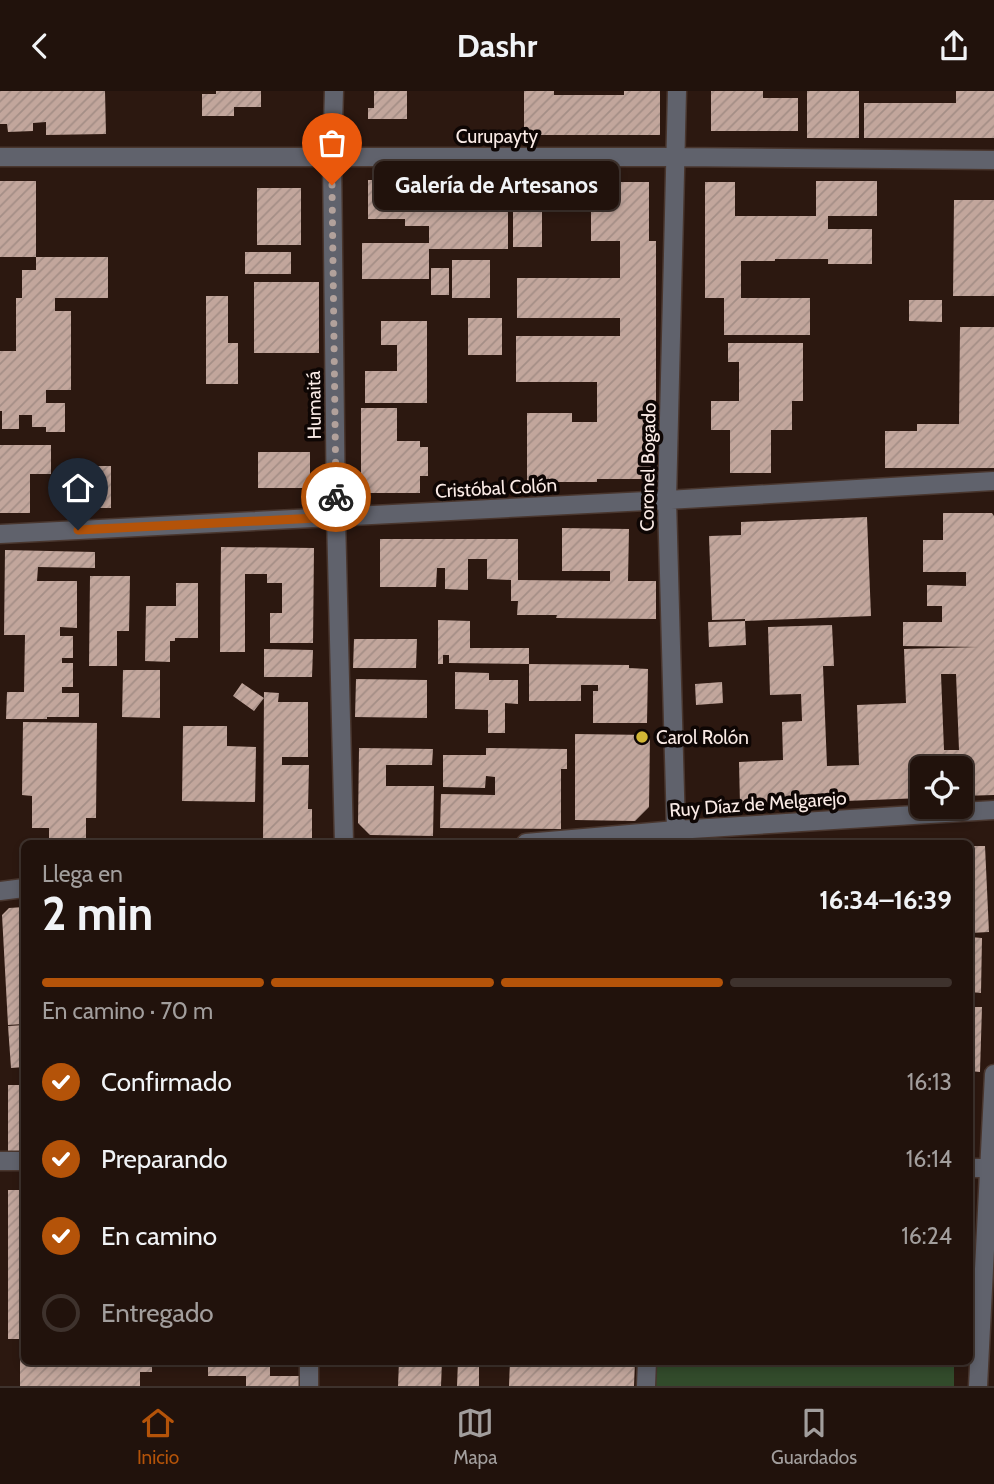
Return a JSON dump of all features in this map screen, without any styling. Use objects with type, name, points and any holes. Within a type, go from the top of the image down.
[{"type":"street","name":"Humaitá","points":[[334,91],[332,157],[336,517],[344,840]]},
{"type":"street","name":"Coronel Bogado","points":[[675,837],[667,501],[677,91]]},
{"type":"street","name":"Curupayty","points":[[0,157],[994,160]]},
{"type":"street","name":"Cristóbal Colón","points":[[0,534],[667,501],[994,481]]},
{"type":"street","name":"Ruy Díaz de Melgarejo","points":[[600,840],[675,837],[994,810]]},
{"type":"street","points":[[0,891],[21,888]]},
{"type":"street","points":[[978,1386],[994,1073]]},
{"type":"street","points":[[0,1161],[21,1161]]},
{"type":"street","points":[[973,1168],[991,1168]]},
{"type":"street","points":[[309,1365],[309,1386]]},
{"type":"street","points":[[646,1386],[647,1365]]},
{"type":"green space","points":[[655,1365],[954,1365],[954,1386],[654,1386]]},
{"type":"building","points":[[0,91],[105,91],[106,134],[46,135],[46,122],[33,123],[33,131],[8,132],[7,124],[0,124]]},
{"type":"building","points":[[216,91],[261,91],[261,107],[234,107],[234,116],[202,116],[202,94],[216,94]]},
{"type":"building","points":[[374,91],[407,91],[407,119],[368,119],[368,108],[374,108]]},
{"type":"building","points":[[524,91],[554,91],[554,95],[624,95],[624,91],[660,91],[660,135],[524,135]]},
{"type":"building","points":[[711,91],[763,91],[763,98],[798,98],[798,131],[711,131]]},
{"type":"building","points":[[807,91],[859,91],[859,138],[807,138]]},
{"type":"building","points":[[956,91],[994,91],[994,138],[864,138],[864,103],[956,103]]},
{"type":"building","points":[[513,179],[542,179],[542,247],[513,247]]},
{"type":"building","points":[[368,180],[429,180],[429,210],[443,210],[443,185],[460,185],[460,201],[483,201],[483,185],[496,185],[496,210],[508,210],[508,249],[429,249],[429,279],[362,279],[362,243],[429,243],[429,226],[405,226],[405,219],[368,219]]},
{"type":"building","points":[[0,181],[36,181],[36,257],[0,257]]},
{"type":"building","points":[[816,181],[877,181],[877,216],[828,216],[828,229],[872,229],[872,264],[828,264],[828,259],[741,261],[741,298],[810,298],[810,335],[724,335],[724,298],[705,298],[705,182],[735,182],[735,216],[816,216]]},
{"type":"building","points":[[562,182],[649,182],[649,241],[656,241],[656,479],[527,482],[527,413],[572,413],[572,422],[597,422],[597,382],[516,382],[516,336],[620,336],[620,318],[517,318],[517,278],[620,278],[620,241],[591,241],[591,209],[562,209]]},
{"type":"building","points":[[257,188],[301,188],[301,245],[257,245]]},
{"type":"building","points":[[954,200],[994,200],[994,296],[953,296]]},
{"type":"building","points":[[245,252],[291,252],[291,274],[245,274]]},
{"type":"building","points":[[36,257],[108,257],[108,298],[55,298],[55,311],[71,311],[71,390],[46,390],[46,403],[65,403],[65,432],[46,432],[46,427],[32,427],[32,415],[19,415],[19,429],[2,429],[0,351],[16,351],[16,298],[22,298],[22,270],[36,270]]},
{"type":"building","points":[[452,260],[490,260],[490,298],[452,298]]},
{"type":"building","points":[[431,268],[449,268],[449,295],[431,295]]},
{"type":"building","points":[[254,282],[319,282],[319,353],[254,353]]},
{"type":"building","points":[[206,296],[228,296],[228,343],[238,343],[238,384],[206,384]]},
{"type":"building","points":[[909,300],[942,300],[942,322],[909,321]]},
{"type":"building","points":[[468,318],[502,318],[502,355],[468,355]]},
{"type":"building","points":[[381,321],[427,321],[427,403],[365,403],[365,371],[397,371],[397,345],[381,345]]},
{"type":"building","points":[[960,327],[994,327],[994,468],[885,468],[885,431],[917,431],[917,424],[959,424]]},
{"type":"building","points":[[728,343],[803,343],[803,401],[792,401],[792,430],[771,430],[771,473],[730,473],[730,430],[711,430],[711,401],[739,401],[739,362],[728,362]]},
{"type":"building","points":[[361,408],[397,408],[397,441],[420,441],[420,447],[428,447],[428,476],[420,476],[420,493],[361,493]]},
{"type":"building","points":[[0,445],[51,445],[51,474],[30,474],[30,513],[0,513]]},
{"type":"building","points":[[258,452],[310,452],[310,488],[258,488]]},
{"type":"building","points":[[67,466],[111,466],[111,508],[67,508]]},
{"type":"building","points":[[943,513],[992,513],[994,516],[994,795],[973,796],[973,756],[910,756],[910,798],[740,805],[739,762],[783,760],[782,722],[802,721],[801,694],[770,695],[768,627],[832,625],[834,666],[823,666],[827,766],[859,765],[857,705],[906,703],[904,649],[978,647],[903,646],[903,622],[942,622],[942,606],[927,606],[927,585],[966,586],[966,572],[923,572],[923,540],[943,540]],"holes":[[[941,674],[956,674],[959,750],[944,750]]]},
{"type":"building","points":[[867,517],[871,616],[712,620],[709,536],[741,535],[741,522]]},
{"type":"building","points":[[562,528],[629,529],[628,581],[656,581],[656,619],[517,615],[518,601],[511,601],[511,580],[487,579],[487,559],[468,559],[468,590],[445,589],[445,568],[437,568],[436,587],[380,587],[380,539],[518,539],[518,580],[610,581],[610,571],[562,571]]},
{"type":"building","points":[[221,547],[314,548],[313,643],[270,643],[270,613],[282,613],[282,583],[267,583],[267,574],[245,574],[245,652],[220,652]]},
{"type":"building","points":[[5,550],[95,552],[95,568],[38,567],[37,581],[77,581],[77,628],[60,627],[60,636],[73,636],[73,658],[62,658],[62,663],[73,663],[73,687],[62,687],[62,693],[79,693],[79,717],[6,719],[7,692],[24,692],[25,635],[4,635]]},
{"type":"building","points":[[90,576],[130,576],[129,631],[117,631],[117,666],[89,666]]},
{"type":"building","points":[[176,583],[198,583],[198,638],[175,638],[175,641],[170,641],[170,662],[145,661],[146,606],[176,606]]},
{"type":"building","points":[[438,620],[470,621],[470,648],[529,648],[529,664],[449,663],[449,655],[443,655],[443,664],[438,664]]},
{"type":"building","points":[[745,621],[746,645],[709,647],[708,622]]},
{"type":"building","points":[[354,639],[417,639],[416,668],[353,668]]},
{"type":"building","points":[[264,649],[313,650],[312,677],[264,677]]},
{"type":"building","points":[[529,664],[629,665],[629,668],[648,669],[647,723],[593,723],[593,691],[598,691],[598,685],[581,685],[581,701],[529,701]]},
{"type":"building","points":[[123,670],[160,670],[160,718],[122,717]]},
{"type":"building","points":[[455,672],[489,673],[489,680],[518,680],[518,704],[505,703],[505,733],[488,733],[488,710],[455,709]]},
{"type":"building","points":[[356,679],[427,680],[427,718],[355,717]]},
{"type":"building","points":[[722,682],[723,703],[696,705],[695,684]]},
{"type":"building","points":[[242,683],[264,698],[254,711],[233,696]]},
{"type":"building","points":[[264,692],[279,693],[278,702],[308,702],[308,757],[282,757],[282,765],[309,765],[308,809],[312,809],[312,840],[263,840]]},
{"type":"building","points":[[23,722],[97,723],[96,818],[86,818],[86,839],[49,839],[49,828],[32,828],[32,796],[22,795]]},
{"type":"building","points":[[183,726],[227,726],[227,746],[256,747],[255,802],[182,801]]},
{"type":"building","points":[[575,734],[650,735],[649,807],[635,821],[575,820]]},
{"type":"building","points":[[359,748],[433,749],[432,765],[386,765],[386,786],[434,786],[433,836],[370,835],[358,823]]},
{"type":"building","points":[[486,748],[567,749],[567,769],[561,769],[561,829],[440,828],[441,794],[495,795],[495,777],[486,776],[485,788],[443,787],[443,755],[486,755]]},
{"type":"building","points":[[973,846],[985,846],[989,932],[973,933]]},
{"type":"building","points":[[21,907],[21,1024],[8,1025],[2,915],[9,908]]},
{"type":"building","points":[[973,937],[982,938],[981,993],[973,992]]},
{"type":"building","points":[[973,1007],[982,1007],[980,1072],[973,1071]]},
{"type":"building","points":[[21,1025],[21,1067],[11,1068],[8,1026]]},
{"type":"building","points":[[973,1073],[975,1073],[974,1153]]},
{"type":"building","points":[[8,1085],[21,1085],[21,1157],[8,1157]]},
{"type":"building","points":[[8,1190],[21,1190],[21,1339],[8,1339]]},
{"type":"building","points":[[20,1354],[21,1365],[152,1365],[152,1372],[140,1372],[140,1386],[20,1386]]},
{"type":"building","points":[[208,1365],[270,1365],[270,1376],[304,1376],[304,1386],[246,1386],[246,1376],[208,1376]]},
{"type":"building","points":[[399,1365],[442,1365],[441,1386],[398,1386]]},
{"type":"building","points":[[458,1365],[479,1365],[479,1386],[457,1386]]},
{"type":"building","points":[[510,1365],[635,1365],[634,1386],[509,1386]]},
{"type":"way so far","points":[[332,185],[336,497]]},
{"type":"place","name":"Galería de Artesanos","points":[[332,185]]},
{"type":"place","name":"Carol Rolón","points":[[642,737]]},
{"type":"route","points":[[78,530],[336,517],[336,497]]}]
